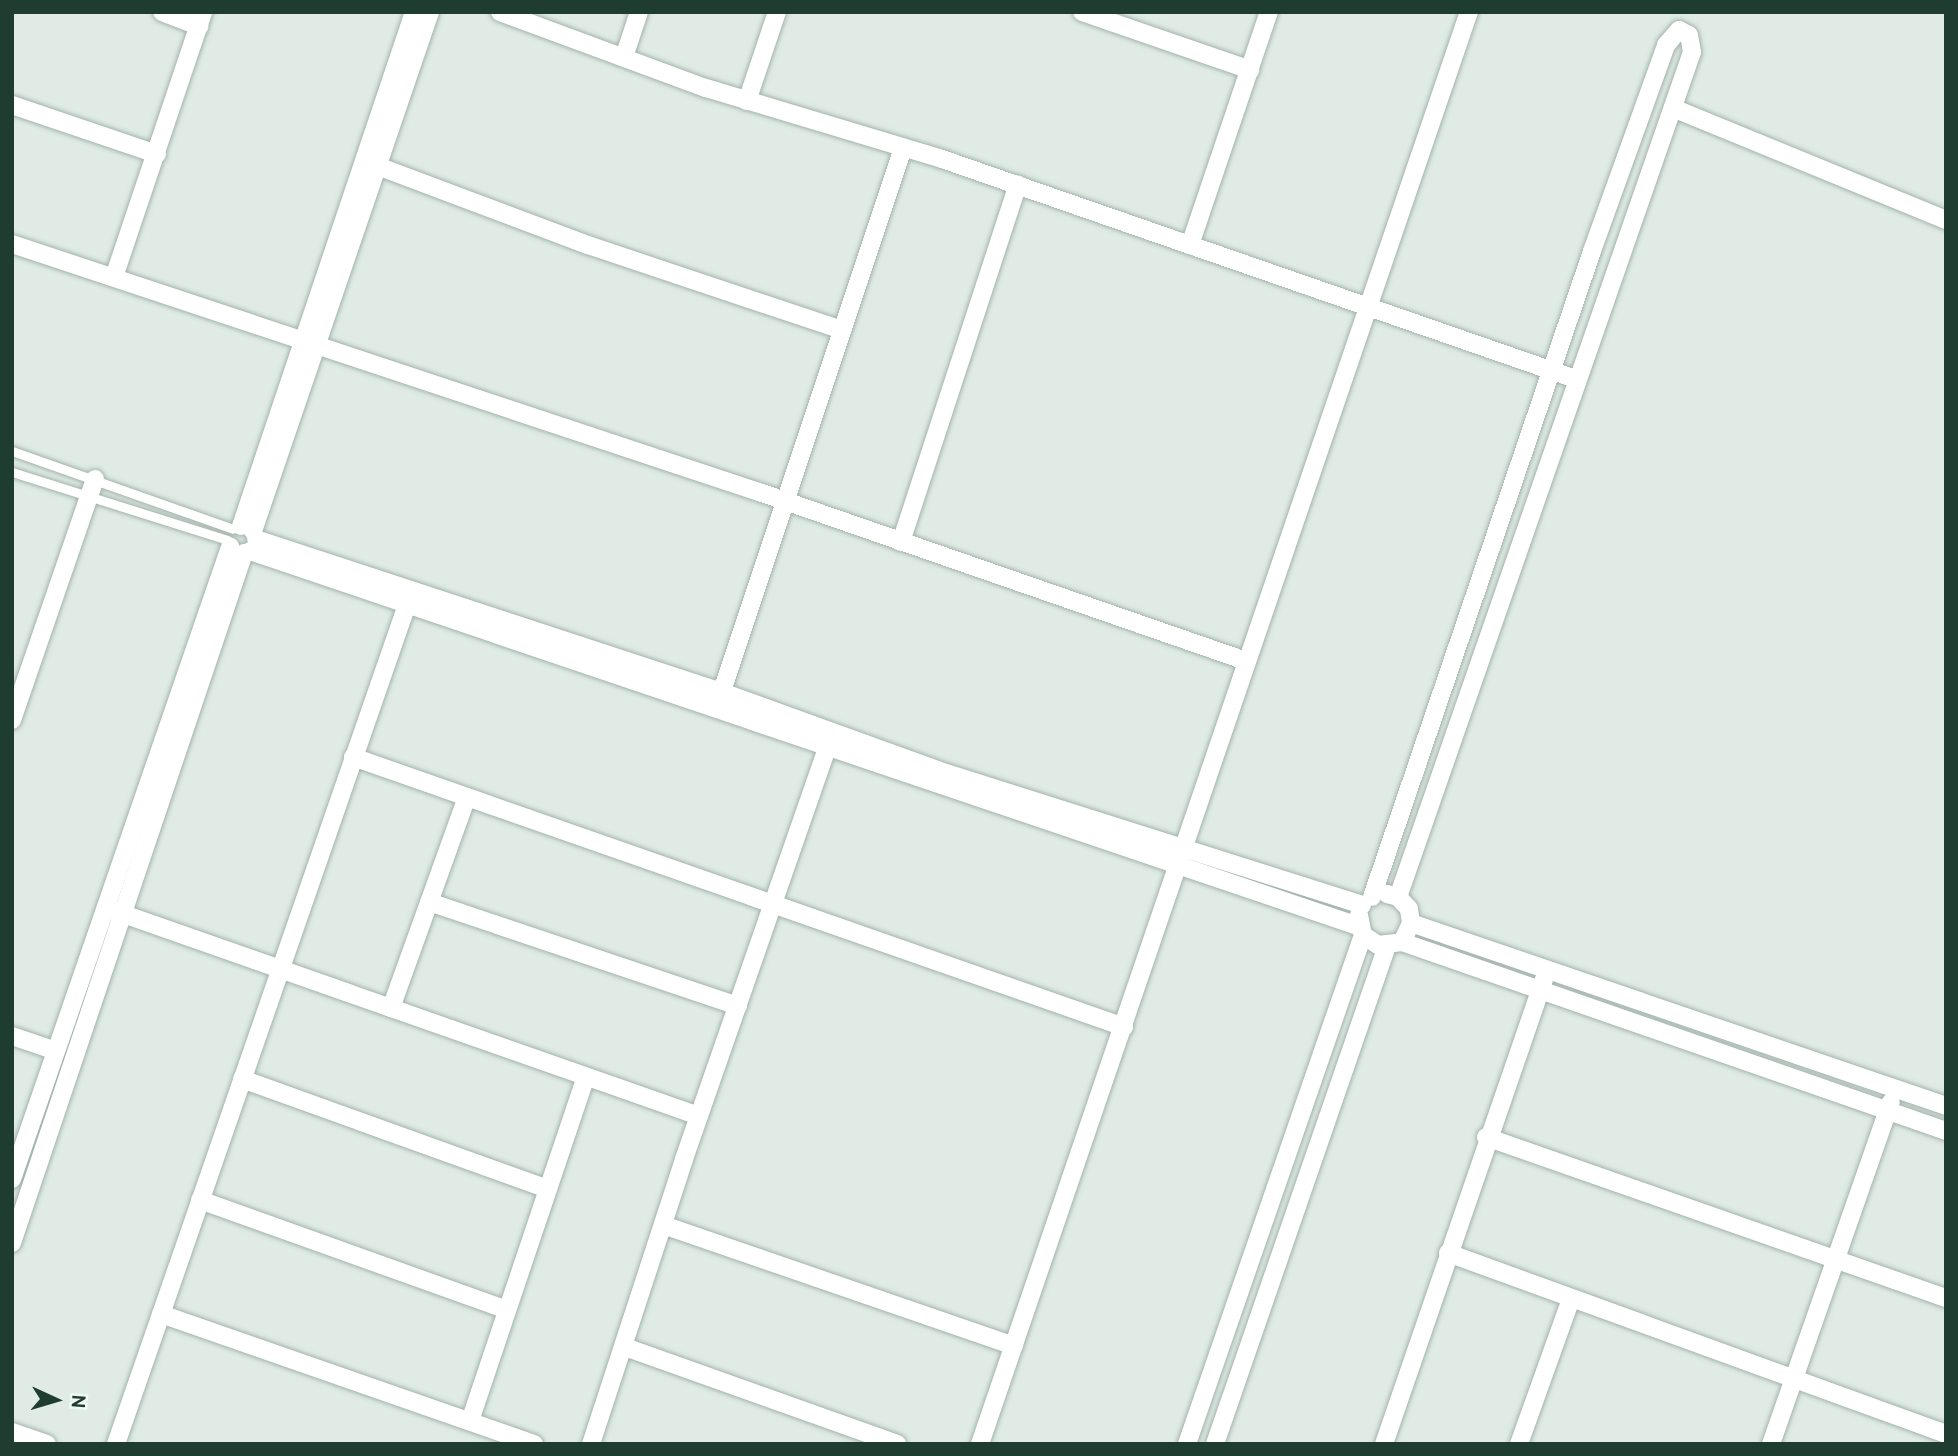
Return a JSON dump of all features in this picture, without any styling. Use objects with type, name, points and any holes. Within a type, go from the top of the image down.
[{"type":"street","points":[[114,277],[201,19],[162,12]]},
{"type":"street","points":[[371,164],[414,12]]},
{"type":"street","points":[[12,1179],[105,908],[242,539],[371,164],[430,12]]},
{"type":"street","points":[[500,12],[747,101],[1018,185],[1576,379]]},
{"type":"street","points":[[624,57],[639,12]]},
{"type":"street","points":[[747,101],[777,12]]},
{"type":"street","points":[[1082,12],[1250,70]]},
{"type":"street","points":[[1190,246],[1269,12]]},
{"type":"street","points":[[980,1444],[1124,1027],[1366,307],[1469,12]]},
{"type":"street","points":[[1187,1444],[1361,931],[1367,901],[1551,371],[1666,45],[1679,30],[1689,35],[1692,52],[1576,379],[1398,897]]},
{"type":"street","points":[[12,106],[157,154]]},
{"type":"street","points":[[1673,108],[1946,220]]},
{"type":"street","points":[[716,710],[903,148]]},
{"type":"street","points":[[371,164],[589,245],[842,330]]},
{"type":"street","points":[[901,542],[1018,185]]},
{"type":"street","points":[[12,244],[784,501],[1246,661]]},
{"type":"street","points":[[12,720],[95,480]]},
{"type":"street","points":[[242,539],[409,597],[716,710],[830,740],[1181,857],[1394,944],[1540,990],[1946,1131]]},
{"type":"street","points":[[12,1243],[123,914],[242,539]]},
{"type":"street","points":[[409,597],[722,692],[830,740]]},
{"type":"street","points":[[116,1444],[409,597]]},
{"type":"street","points":[[591,1444],[699,1116],[830,740]]},
{"type":"street","points":[[353,757],[1124,1027]]},
{"type":"street","points":[[391,1008],[467,797]]},
{"type":"street","points":[[1181,857],[1367,901],[1398,897]]},
{"type":"street","points":[[1215,1444],[1394,944],[1411,923],[1409,909],[1398,897]]},
{"type":"street","points":[[429,902],[738,1006]]},
{"type":"street","points":[[105,908],[699,1116]]},
{"type":"street","points":[[1411,923],[1946,1106]]},
{"type":"street","points":[[1384,1444],[1486,1137],[1548,970]]},
{"type":"street","points":[[12,1036],[56,1051]]},
{"type":"street","points":[[470,1421],[586,1077]]},
{"type":"street","points":[[242,1079],[548,1189]]},
{"type":"street","points":[[1771,1444],[1895,1089]]},
{"type":"street","points":[[1486,1137],[1946,1298]]},
{"type":"street","points":[[200,1200],[507,1310]]},
{"type":"street","points":[[663,1225],[1014,1346]]},
{"type":"street","points":[[1448,1253],[1933,1435]]},
{"type":"street","points":[[1519,1444],[1571,1298]]},
{"type":"street","points":[[161,1314],[534,1444]]},
{"type":"street","points":[[625,1347],[897,1444]]},
{"type":"street","points":[[12,1432],[47,1444]]},
{"type":"lane","points":[[12,452],[95,480],[242,539]]},
{"type":"lane","points":[[12,472],[89,497],[242,539]]}]
